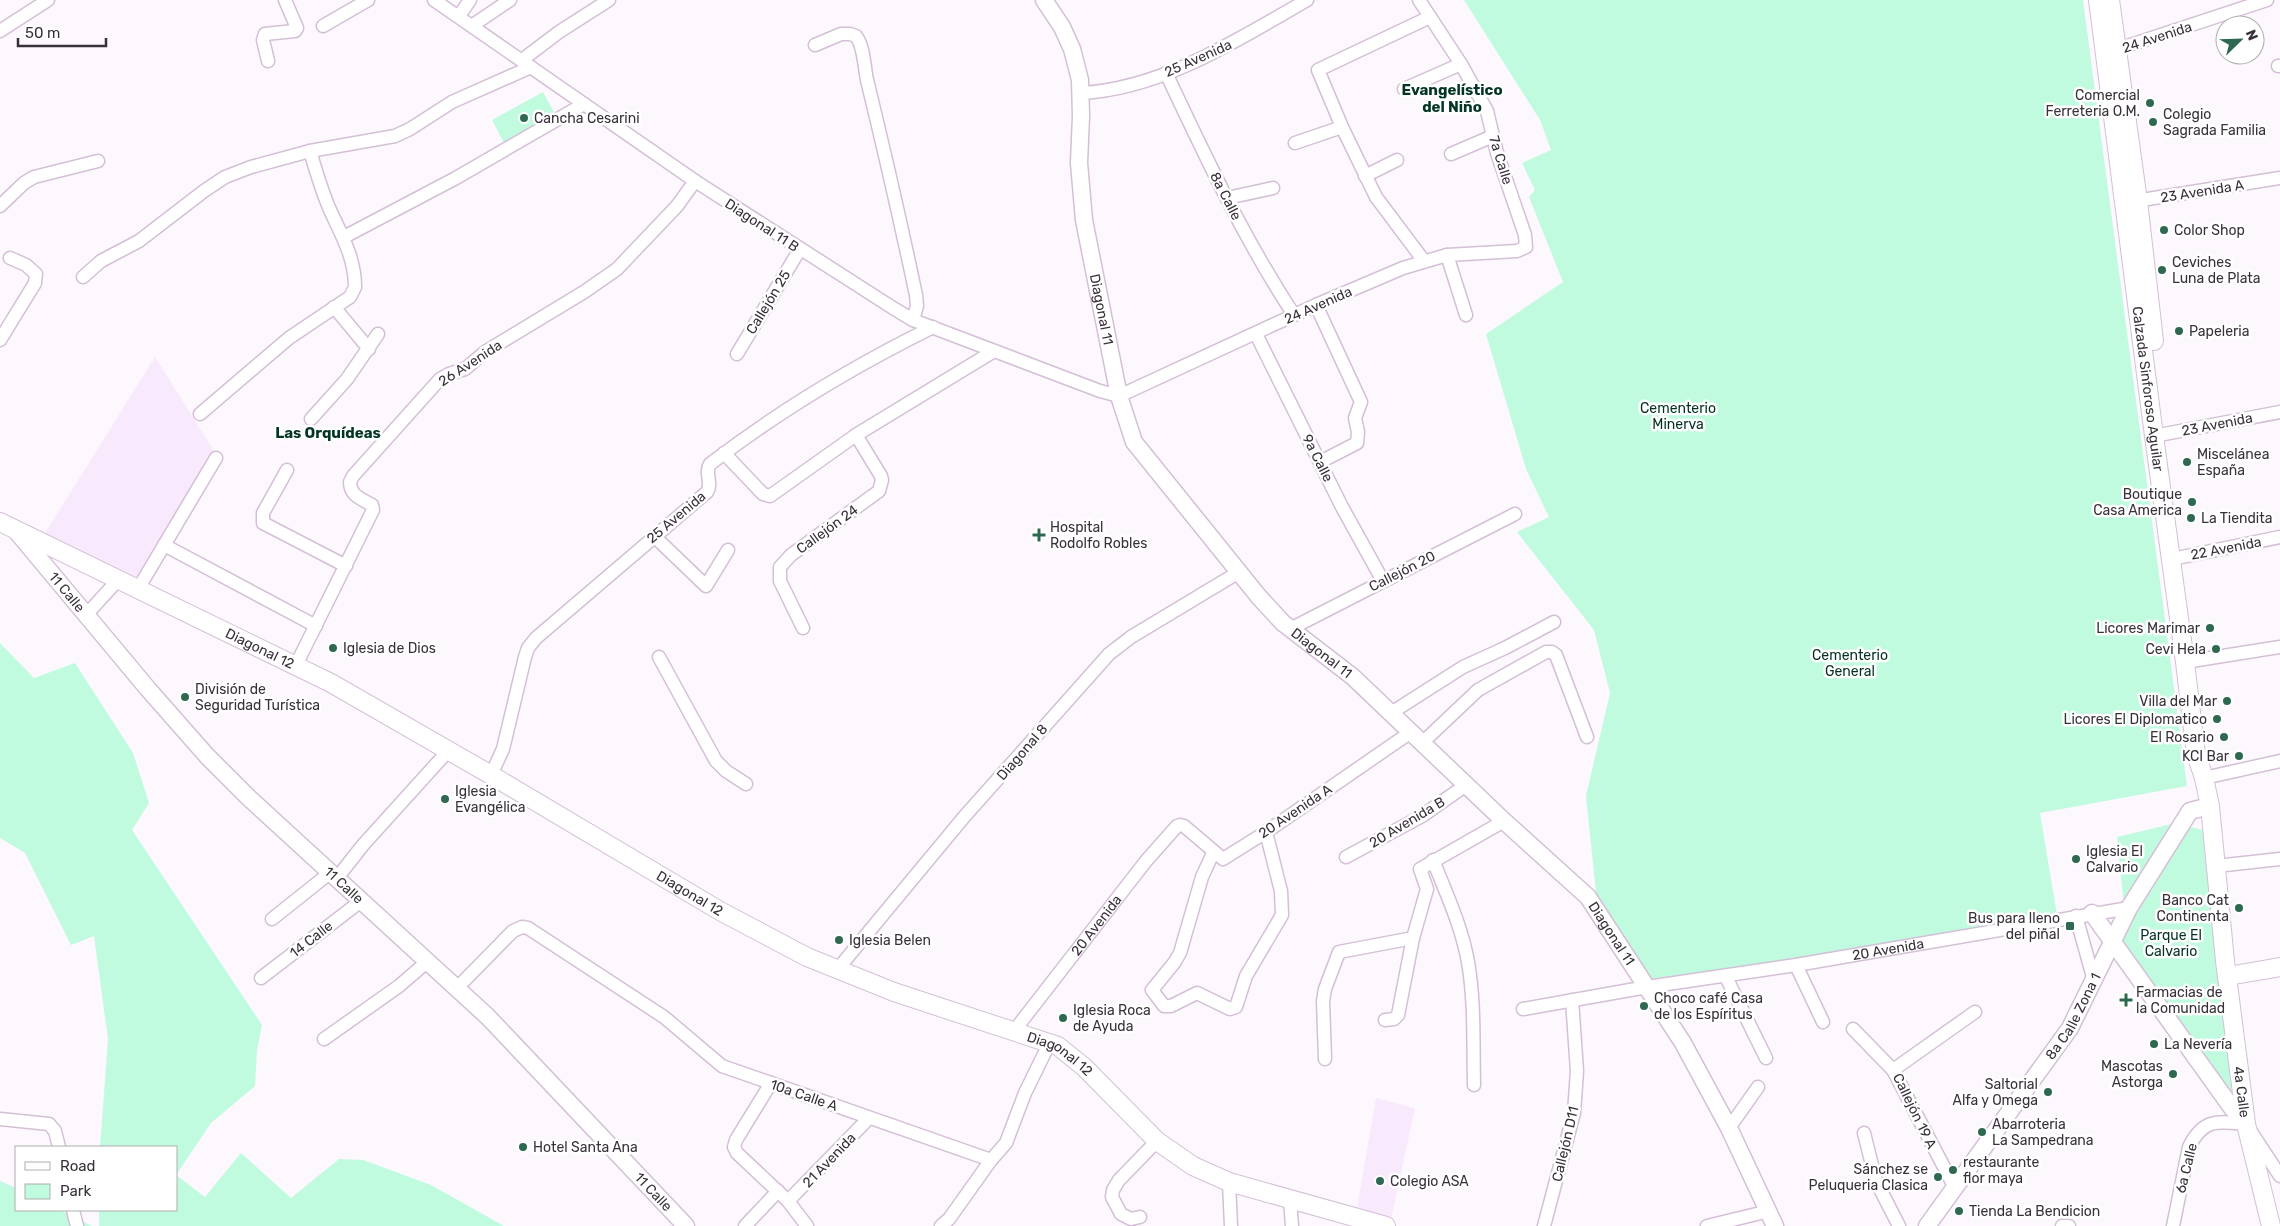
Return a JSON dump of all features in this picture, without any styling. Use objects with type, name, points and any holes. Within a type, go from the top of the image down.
[{"type":"main road","name":"Calzada Sinforoso Aguilar","points":[[2098,0],[2110,52],[2131,202],[2159,435],[2191,661],[2196,754],[2210,806]]},
{"type":"main road","name":"Calzada Sinforoso Aguilar","points":[[2110,0],[2110,52]]},
{"type":"main road","name":"Diagonal 12","points":[[0,522],[17,532],[296,665],[491,775],[720,911],[806,957],[903,996],[1050,1042],[1079,1062],[1157,1141],[1193,1166],[1229,1182],[1386,1226]]},
{"type":"main road","name":"4a Calle","points":[[2210,806],[2246,1124],[2271,1226]]},
{"type":"main road","points":[[2228,976],[2280,967]]},
{"type":"street","points":[[0,31],[48,0]]},
{"type":"street","points":[[268,60],[263,40],[265,34],[294,31],[297,28],[285,0]]},
{"type":"street","points":[[324,26],[368,0]]},
{"type":"street","name":"Diagonal 11 B","points":[[434,0],[473,25],[695,181],[913,320],[994,352],[1100,391],[1119,396]]},
{"type":"street","points":[[459,16],[470,0]]},
{"type":"street","points":[[473,25],[510,0]]},
{"type":"street","points":[[83,277],[101,261],[139,241],[204,191],[226,177],[251,167],[310,151],[395,136],[410,129],[452,102],[527,64],[559,32],[609,0]]},
{"type":"street","name":"Diagonal 11","points":[[1044,0],[1062,27],[1072,49],[1080,80],[1079,163],[1081,198],[1119,396],[1128,429],[1140,451],[1239,572],[1290,629],[1353,677],[1504,821],[1588,897],[1683,1043],[1728,1128],[1775,1226]]},
{"type":"street","name":"25 Avenida","points":[[1081,93],[1108,90],[1166,73],[1224,48],[1307,0]]},
{"type":"street","name":"7a Calle","points":[[1419,0],[1461,64],[1486,111],[1525,235],[1526,247]]},
{"type":"street","name":"24 Avenida","points":[[2110,52],[2267,0]]},
{"type":"street","points":[[1424,261],[1382,208],[1342,127],[1318,70],[1430,17]]},
{"type":"street","points":[[815,45],[846,34],[856,36],[861,45],[865,74],[893,185],[916,295],[917,306],[913,320]]},
{"type":"street","points":[[1404,89],[1461,64]]},
{"type":"street","name":"8a Calle","points":[[1166,73],[1226,198],[1262,264],[1294,315]]},
{"type":"street","points":[[344,237],[456,178],[584,104]]},
{"type":"street","points":[[1295,144],[1342,127]]},
{"type":"street","points":[[1451,154],[1493,136]]},
{"type":"street","points":[[200,414],[264,358],[350,297],[356,287],[354,268],[344,237],[330,210],[310,151]]},
{"type":"street","points":[[1365,176],[1397,160]]},
{"type":"street","points":[[0,206],[24,183],[34,177],[98,161]]},
{"type":"street","name":"23 Avenida A","points":[[2131,202],[2280,178]]},
{"type":"street","name":"26 Avenida","points":[[296,665],[373,510],[372,505],[354,494],[350,486],[351,479],[440,379],[465,369],[485,352],[584,292],[617,269],[677,206],[695,181]]},
{"type":"street","points":[[1226,198],[1273,188]]},
{"type":"street","name":"24 Avenida","points":[[1119,396],[1316,305],[1424,261],[1446,255],[1517,251],[1526,247]]},
{"type":"street","name":"Callejón 25","points":[[737,354],[800,249]]},
{"type":"street","points":[[1446,255],[1466,315]]},
{"type":"street","points":[[0,340],[35,284],[36,274],[26,265],[10,258]]},
{"type":"street","points":[[1316,305],[1361,402],[1355,418],[1358,432],[1357,443],[1320,462]]},
{"type":"street","points":[[334,307],[369,349]]},
{"type":"street","name":"25 Avenida","points":[[491,775],[503,749],[525,656],[531,643],[707,492],[710,486],[709,466],[724,453],[832,383],[933,327]]},
{"type":"street","points":[[311,419],[347,378],[378,334]]},
{"type":"street","name":"9a Calle","points":[[1256,334],[1320,462],[1383,581]]},
{"type":"street","points":[[724,453],[763,494],[768,496],[782,488],[856,434],[994,352]]},
{"type":"street","name":"23 Avenida","points":[[2159,435],[2280,412]]},
{"type":"street","name":"Callejón 24","points":[[803,628],[780,581],[780,567],[791,555],[879,491],[881,476],[856,434]]},
{"type":"street","points":[[138,589],[216,458]]},
{"type":"street","points":[[286,470],[263,513],[263,523],[346,566]]},
{"type":"street","name":"Callejón 20","points":[[1290,629],[1515,514]]},
{"type":"street","name":"11 Calle","points":[[17,532],[207,756],[249,798],[513,1041],[686,1226]]},
{"type":"street","points":[[654,536],[706,586],[728,550]]},
{"type":"street","name":"22 Avenida","points":[[2177,558],[2280,537]]},
{"type":"street","points":[[164,545],[316,626]]},
{"type":"street","name":"Diagonal 8","points":[[837,970],[964,817],[1108,654],[1131,637],[1239,572]]},
{"type":"street","points":[[86,615],[118,580]]},
{"type":"street","points":[[1391,713],[1463,667],[1506,648],[1554,622]]},
{"type":"street","points":[[2191,661],[2280,647]]},
{"type":"street","name":"20 Avenida A","points":[[1213,853],[1222,859],[1416,738],[1478,690],[1546,652],[1552,652],[1556,655],[1587,737]]},
{"type":"street","points":[[659,657],[716,761],[726,771],[746,784]]},
{"type":"street","points":[[272,920],[334,875],[448,751]]},
{"type":"street","points":[[2204,778],[2280,761]]},
{"type":"street","name":"20 Avenida B","points":[[1346,857],[1422,816],[1466,785]]},
{"type":"street","name":"8a Calle Zona 1","points":[[1927,1226],[2070,1028],[2129,908],[2190,811],[2210,806]]},
{"type":"street","points":[[1385,1020],[1394,1019],[1398,1015],[1413,938],[1427,890],[1420,869],[1504,821]]},
{"type":"street","name":"20 Avenida","points":[[1014,1032],[1146,861],[1176,826],[1182,825],[1213,853]]},
{"type":"street","points":[[1213,853],[1202,877],[1180,953],[1152,990],[1164,1006],[1171,1006],[1197,993],[1230,1009],[1236,1007],[1246,976],[1282,915],[1281,891],[1266,832]]},
{"type":"street","points":[[2216,866],[2280,859]]},
{"type":"street","points":[[1433,860],[1458,925],[1468,961],[1474,1085]]},
{"type":"street","name":"14 Calle","points":[[261,978],[361,900]]},
{"type":"street","name":"20 Avenida","points":[[1523,1009],[1648,987],[1796,966],[2129,908]]},
{"type":"street","points":[[2084,915],[2112,943],[2232,1108],[2246,1124],[2280,1176]]},
{"type":"street","points":[[2084,915],[2094,981]]},
{"type":"street","name":"10a Calle A","points":[[457,988],[513,931],[522,927],[533,930],[664,1017],[718,1064],[991,1160]]},
{"type":"street","points":[[1325,1058],[1323,1000],[1325,989],[1339,952],[1413,938]]},
{"type":"street","points":[[324,1039],[393,991],[428,961]]},
{"type":"street","points":[[1796,966],[1823,1022]]},
{"type":"street","points":[[1726,977],[1766,1058]]},
{"type":"street","name":"Callejón D11","points":[[1544,1226],[1574,1113],[1577,1071],[1572,1000]]},
{"type":"street","name":"Callejón 19 A","points":[[1955,1188],[1892,1070],[1975,1012]]},
{"type":"street","points":[[1852,1029],[1892,1070]]},
{"type":"street","points":[[941,1226],[991,1160],[1006,1144],[1025,1093],[1050,1042]]},
{"type":"street","points":[[771,1083],[736,1140],[734,1147],[737,1153],[788,1201],[807,1226]]},
{"type":"street","points":[[1728,1128],[1758,1087]]},
{"type":"street","name":"21 Avenida","points":[[788,1201],[870,1118]]},
{"type":"street","points":[[0,1119],[49,1124],[55,1131],[59,1146]]},
{"type":"street","name":"6a Calle","points":[[2173,1226],[2189,1147],[2194,1135],[2211,1123],[2246,1124]]},
{"type":"street","points":[[1864,1133],[1876,1181],[1899,1226]]},
{"type":"street","points":[[1140,1217],[1132,1219],[1122,1214],[1112,1197],[1113,1190],[1119,1180],[1157,1141]]},
{"type":"street","points":[[1229,1182],[1231,1226]]},
{"type":"street","points":[[745,1226],[778,1191]]},
{"type":"street","points":[[1290,1199],[1292,1226]]},
{"type":"street","points":[[73,1211],[76,1226]]},
{"type":"street","points":[[1707,1226],[1769,1211]]},
{"type":"shaded area","points":[[155,357],[214,451],[138,581],[42,538]]},
{"type":"shaded area","name":"Colegio ASA","points":[[1376,1098],[1415,1108],[1391,1219],[1357,1208]]},
{"type":"green space","name":"Cementerio General","points":[[1464,0],[2083,0],[2187,786],[2040,813],[2057,915],[1653,985],[1597,902],[1586,796],[1610,693],[1594,630],[1517,532],[1549,517],[1526,469],[1486,334],[1563,282],[1529,197],[1535,190],[1522,163],[1551,150],[1540,120]]},
{"type":"green space","name":"Cancha Cesarini","points":[[543,92],[556,116],[504,143],[492,120]]},
{"type":"green space","points":[[0,643],[34,678],[75,663],[133,753],[149,803],[132,830],[262,1025],[257,1051],[255,1086],[211,1123],[178,1172],[178,1146],[100,1146],[108,1039],[94,936],[71,945],[25,853],[0,838]]},
{"type":"green space","points":[[2184,821],[2124,906],[2117,837]]},
{"type":"green space","name":"Parque El Calvario","points":[[2190,827],[2203,830],[2232,1094],[2226,1098],[2124,953],[2122,935]]},
{"type":"green space","points":[[241,1153],[291,1198],[339,1159],[363,1160],[431,1185],[504,1226],[99,1226],[99,1211],[178,1211],[178,1177],[205,1197]]},
{"type":"green space","points":[[0,1181],[15,1188],[15,1211],[62,1211],[92,1226],[0,1226]]},
{"type":"place","name":"Comercial Ferreteria O.M.","points":[[2150,103]]},
{"type":"place","name":"Cancha Cesarini","points":[[524,118]]},
{"type":"place","name":"Colegio Sagrada Familia","points":[[2153,122]]},
{"type":"place","name":"Color Shop","points":[[2164,230]]},
{"type":"place","name":"Ceviches Luna de Plata","points":[[2162,270]]},
{"type":"place","name":"Papeleria","points":[[2179,331]]},
{"type":"place","name":"Miscelánea España","points":[[2187,462]]},
{"type":"place","name":"Boutique Casa America","points":[[2192,502]]},
{"type":"place","name":"La Tiendita","points":[[2191,518]]},
{"type":"place","name":"Hospital Rodolfo Robles","points":[[1039,535]]},
{"type":"place","name":"Licores Marimar","points":[[2210,628]]},
{"type":"place","name":"Iglesia de Dios","points":[[333,648]]},
{"type":"place","name":"Cevi Hela","points":[[2216,649]]},
{"type":"place","name":"División de Seguridad Turística","points":[[185,697]]},
{"type":"place","name":"Villa del Mar","points":[[2227,701]]},
{"type":"place","name":"Licores El Diplomatico","points":[[2217,719]]},
{"type":"place","name":"El Rosario","points":[[2224,737]]},
{"type":"place","name":"KCI Bar","points":[[2239,756]]},
{"type":"place","name":"Iglesia Evangélica","points":[[445,799]]},
{"type":"place","name":"Iglesia El Calvario","points":[[2076,859]]},
{"type":"place","name":"Banco Cat Continenta","points":[[2239,908]]},
{"type":"place","name":"Bus para lleno del piñal","points":[[2070,926]]},
{"type":"place","name":"Iglesia Belen","points":[[839,940]]},
{"type":"place","name":"Farmacias de la Comunidad","points":[[2126,1000]]},
{"type":"place","name":"Choco café Casa de los Espíritus","points":[[1644,1006]]},
{"type":"place","name":"Iglesia Roca de Ayuda","points":[[1063,1018]]},
{"type":"place","name":"La Nevería","points":[[2154,1044]]},
{"type":"place","name":"Mascotas Astorga","points":[[2173,1074]]},
{"type":"place","name":"Saltorial Alfa y Omega","points":[[2048,1092]]},
{"type":"place","name":"Abarroteria La Sampedrana","points":[[1982,1132]]},
{"type":"place","name":"Hotel Santa Ana","points":[[523,1147]]},
{"type":"place","name":"restaurante flor maya","points":[[1953,1170]]},
{"type":"place","name":"Sánchez se Peluqueria Clasica","points":[[1938,1177]]},
{"type":"place","name":"Colegio ASA","points":[[1380,1181]]},
{"type":"place","name":"Tienda La Bendicion","points":[[1959,1211]]},
{"type":"district","name":"Evangelístico del Niño","points":[[1452,98]]},
{"type":"district","name":"Las Orquídeas","points":[[328,433]]},
{"type":"park label","name":"Cementerio Minerva","points":[[1678,416]]}]
